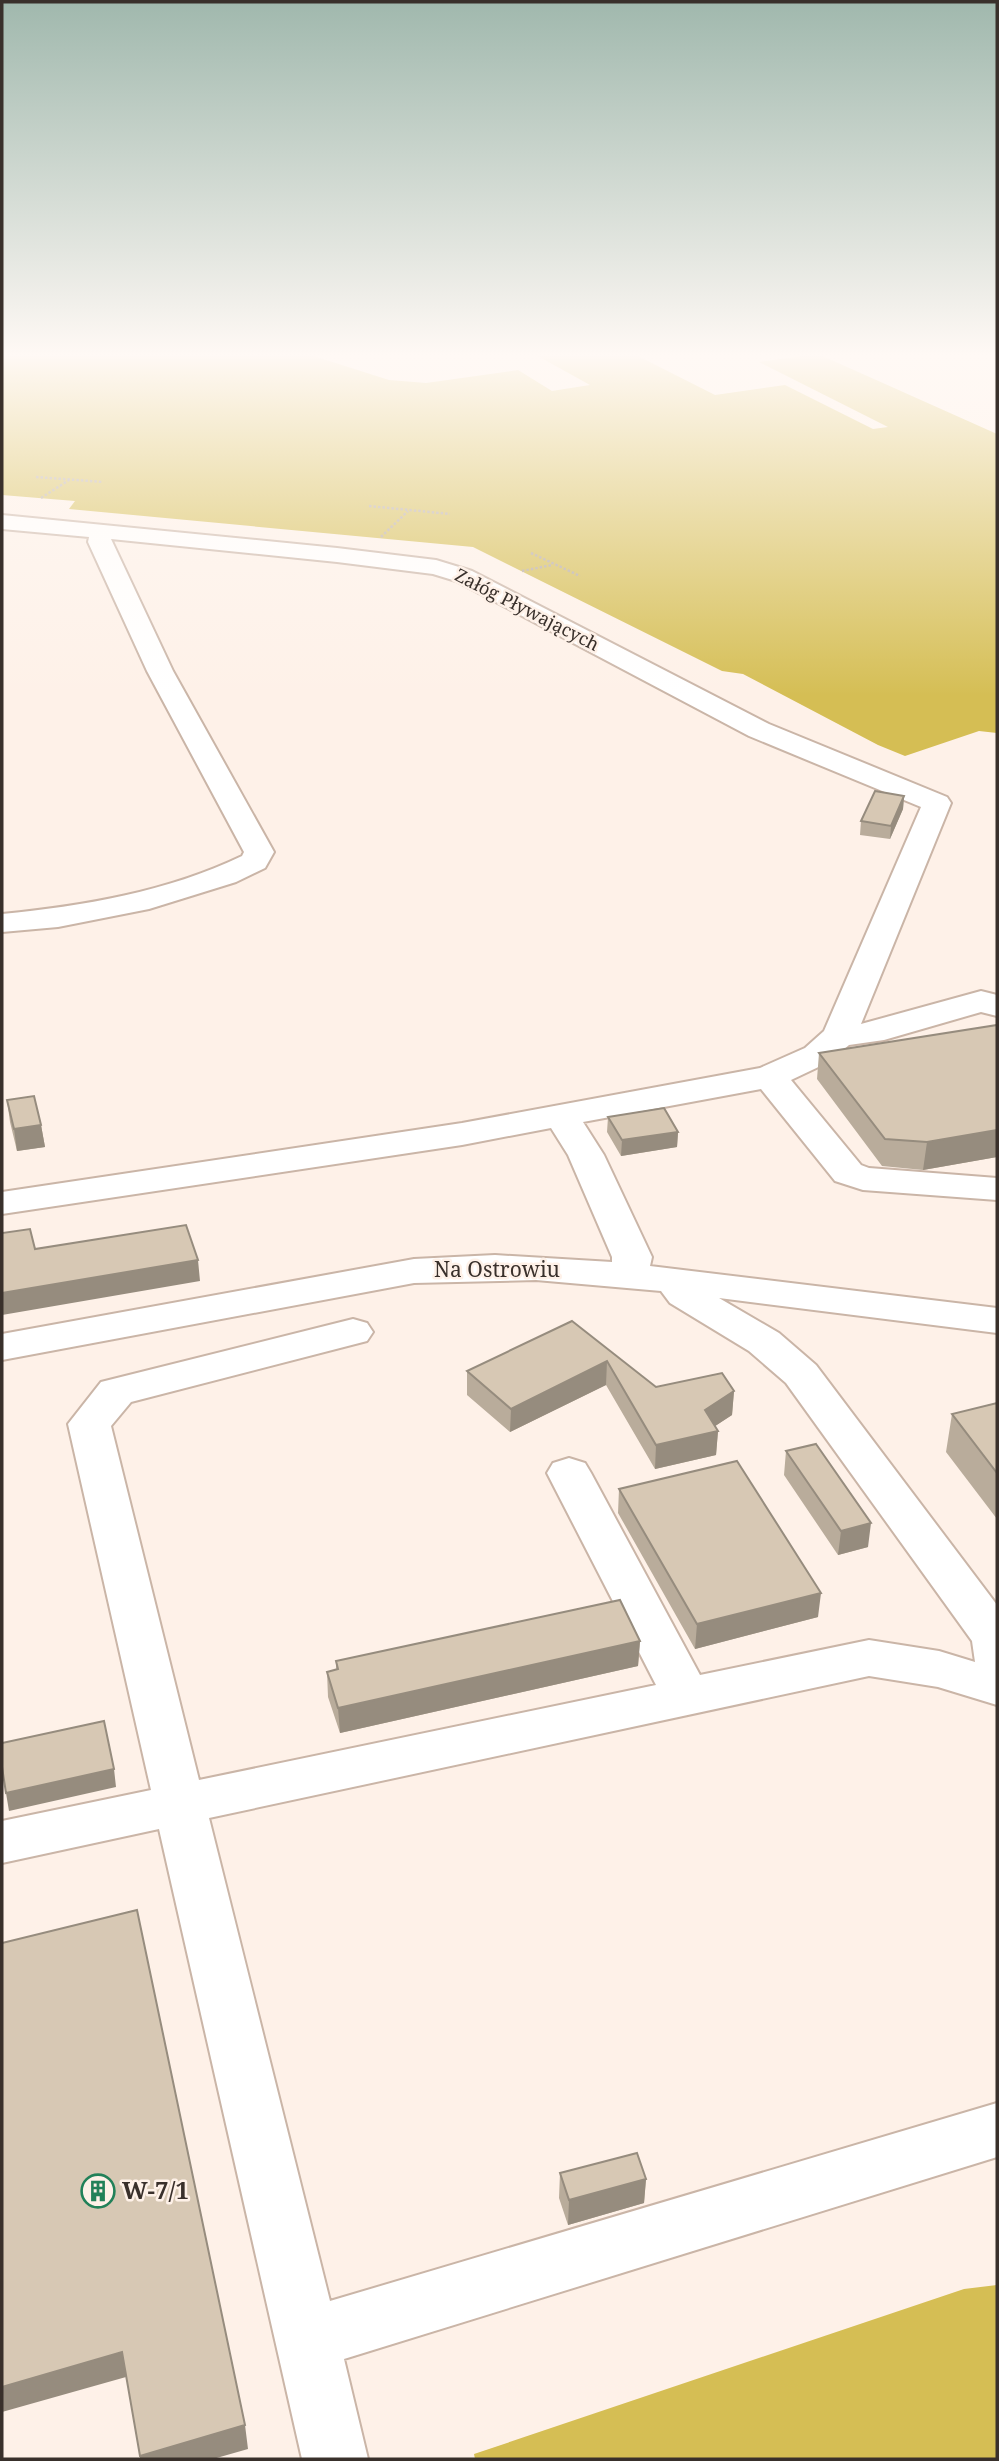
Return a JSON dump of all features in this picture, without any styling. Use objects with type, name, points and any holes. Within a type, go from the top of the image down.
[{"type":"street","name":"Załóg Pływających","points":[[2,522],[436,567],[464,576],[759,730],[937,803],[839,1036]]},
{"type":"street","points":[[2,923],[58,918],[138,902],[225,876],[254,862],[259,852],[160,671],[99,542],[102,531]]},
{"type":"street","points":[[2,1203],[462,1134],[770,1077],[817,1055],[839,1036],[872,1033],[981,1001],[997,1006]]},
{"type":"street","points":[[770,1077],[848,1172],[863,1179],[997,1189]]},
{"type":"street","points":[[561,1116],[586,1155],[632,1257],[629,1276]]},
{"type":"street","name":"Na Ostrowiu","points":[[2,1347],[414,1272],[466,1266],[567,1270],[673,1280],[997,1320]]},
{"type":"street","points":[[673,1280],[684,1294],[764,1342],[801,1374],[996,1638],[997,1658]]},
{"type":"street","points":[[764,1342],[818,1298]]},
{"type":"street","points":[[335,2459],[89,1424],[116,1392],[353,1332]]},
{"type":"street","points":[[592,1490],[687,1697]]},
{"type":"street","points":[[2,1842],[869,1658],[939,1670],[997,1687]]},
{"type":"street","points":[[307,2339],[997,2130]]},
{"type":"path","points":[[36,477],[103,482]]},
{"type":"path","points":[[41,498],[69,480]]},
{"type":"path","points":[[369,506],[450,514]]},
{"type":"path","points":[[381,538],[408,510]]},
{"type":"path","points":[[531,552],[580,576]]},
{"type":"path","points":[[522,571],[554,564]]},
{"type":"shaded area","points":[[2,467],[997,467],[997,733],[979,731],[905,756],[878,745],[743,674],[722,671],[473,547],[69,509],[75,501],[2,495]]},
{"type":"shaded area","points":[[997,2285],[997,2459],[475,2459],[474,2454],[964,2289]]},
{"type":"building","points":[[875,791],[904,796],[891,826],[861,821]]},
{"type":"building","points":[[997,1025],[997,1130],[927,1142],[885,1139],[819,1053]]},
{"type":"building","points":[[34,1096],[41,1125],[14,1129],[7,1100]]},
{"type":"building","points":[[664,1108],[678,1132],[622,1140],[608,1117]]},
{"type":"building","points":[[186,1225],[198,1260],[2,1293],[2,1233],[30,1229],[35,1249]]},
{"type":"building","points":[[572,1321],[656,1387],[722,1373],[734,1391],[705,1410],[718,1431],[656,1445],[607,1361],[511,1409],[467,1371]]},
{"type":"building","points":[[997,1403],[997,1473],[952,1414]]},
{"type":"building","points":[[816,1444],[871,1523],[841,1531],[786,1451]]},
{"type":"building","points":[[737,1461],[821,1593],[697,1624],[619,1489]]},
{"type":"building","points":[[620,1600],[640,1641],[338,1708],[327,1672],[338,1669],[336,1661]]},
{"type":"building","points":[[104,1721],[114,1769],[6,1793],[2,1743]]},
{"type":"building","points":[[137,1910],[245,2425],[140,2456],[122,2352],[2,2387],[2,1943]]},
{"type":"building","points":[[637,2153],[646,2179],[569,2200],[560,2173]]},
{"type":"place","name":"W-7/1","points":[[98,2191]]}]
